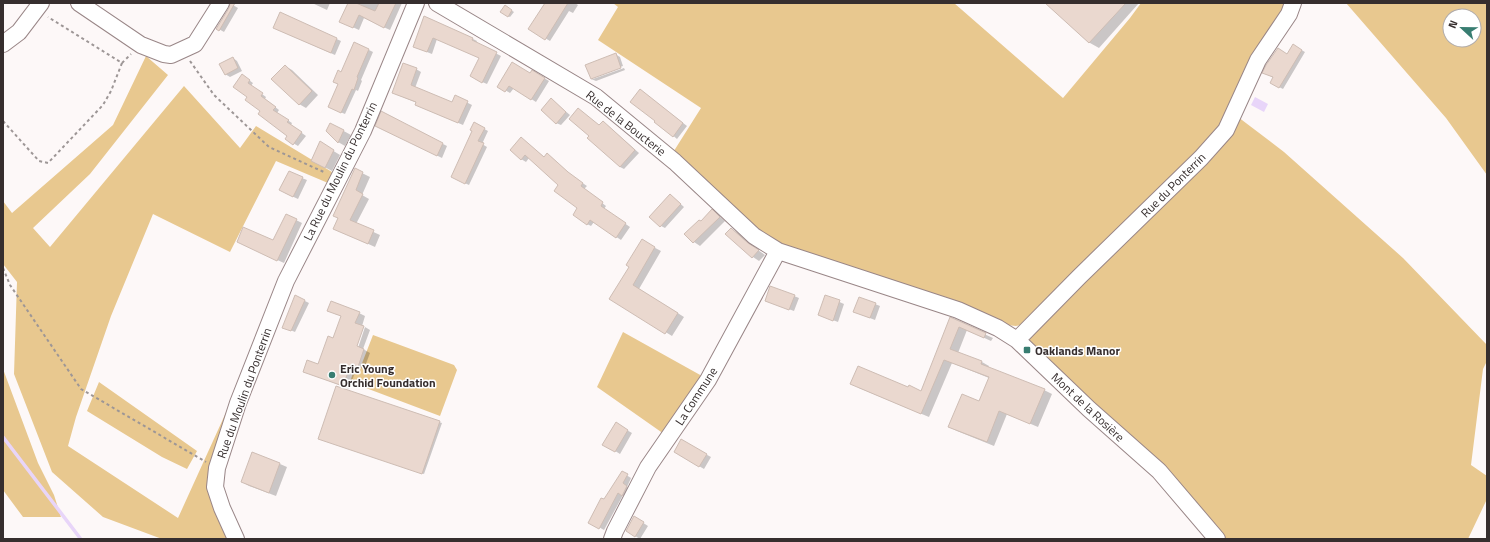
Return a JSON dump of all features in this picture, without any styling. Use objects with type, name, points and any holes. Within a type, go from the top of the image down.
[{"type":"street","points":[[79,3],[141,45],[164,54],[171,55],[194,44],[221,3]]},
{"type":"street","name":"La Rue du Moulin du Ponterrin","points":[[272,316],[286,281],[363,131],[416,3]]},
{"type":"street","name":"Rue de la Boucterie","points":[[437,3],[596,97],[675,162],[754,236],[778,251]]},
{"type":"street","name":"Rue du Ponterrin","points":[[1017,340],[1202,158],[1226,130],[1258,60],[1289,14],[1293,3]]},
{"type":"street","points":[[3,44],[45,10]]},
{"type":"street","name":"Mont de la Rosière","points":[[778,251],[958,310],[998,328],[1017,340],[1089,409],[1159,471],[1216,539]]},
{"type":"street","name":"La Commune","points":[[612,539],[648,467],[708,380],[778,251]]},
{"type":"street","name":"Rue du Moulin du Ponterrin","points":[[236,539],[222,508],[215,487],[217,468],[238,403],[272,316]]},
{"type":"path","points":[[3,121],[39,161],[48,163],[103,105],[111,91],[122,63],[45,10]]},
{"type":"path","points":[[181,51],[191,62],[214,95],[268,147],[338,179]]},
{"type":"path","points":[[3,268],[10,285],[81,389],[217,468]]},
{"type":"shaded area","points":[[613,3],[954,3],[1063,98],[1141,3],[1287,3],[1220,130],[1025,324],[1016,326],[1007,325],[773,242],[747,225],[672,154],[701,108],[598,40],[618,7]]},
{"type":"shaded area","points":[[1346,3],[1487,3],[1487,175],[1446,118]]},
{"type":"shaded area","points":[[146,56],[168,75],[90,174],[33,228],[50,247],[184,86],[240,148],[256,126],[332,172],[328,183],[276,161],[230,252],[153,214],[111,316],[76,417],[68,446],[178,518],[233,397],[210,498],[231,539],[162,539],[103,517],[52,472],[14,374],[17,282],[3,264],[3,201],[12,213],[113,125]]},
{"type":"shaded area","points":[[1255,97],[1268,104],[1264,112],[1251,105]]},
{"type":"shaded area","points":[[1238,117],[1284,152],[1403,258],[1487,345],[1487,361],[1483,369],[1471,465],[1487,476],[1487,499],[1468,539],[1224,539],[1030,346],[1029,335]]},
{"type":"shaded area","points":[[623,332],[702,376],[664,434],[597,387]]},
{"type":"shaded area","points":[[373,335],[454,365],[457,370],[440,416],[350,382],[354,370],[359,371]]},
{"type":"shaded area","points":[[3,369],[38,463],[54,495],[61,517],[23,517],[3,490]]},
{"type":"shaded area","points":[[99,382],[197,451],[187,469],[162,457],[87,411]]},
{"type":"building","points":[[230,3],[235,3],[219,31],[216,29],[229,8]]},
{"type":"building","points":[[348,3],[356,3],[375,11],[379,3],[396,3],[384,28],[359,15],[353,28],[339,22]]},
{"type":"building","points":[[545,3],[568,3],[545,40],[528,29]]},
{"type":"building","points":[[1045,3],[1126,3],[1089,43]]},
{"type":"building","points":[[505,5],[512,10],[508,17],[500,12]]},
{"type":"building","points":[[280,12],[337,38],[331,53],[273,28]]},
{"type":"building","points":[[424,16],[473,38],[472,40],[497,52],[482,83],[470,76],[479,58],[433,38],[427,52],[413,47]]},
{"type":"building","points":[[354,42],[369,49],[357,77],[354,90],[352,89],[341,113],[328,107],[338,84],[333,82],[338,70],[341,72]]},
{"type":"building","points":[[1293,44],[1302,50],[1279,88],[1270,83],[1273,77],[1262,73],[1278,48],[1287,54]]},
{"type":"building","points":[[616,53],[621,68],[591,79],[585,65]]},
{"type":"building","points":[[233,57],[238,68],[225,75],[219,64]]},
{"type":"building","points":[[512,62],[530,73],[532,70],[545,78],[531,100],[509,86],[505,92],[497,87]]},
{"type":"building","points":[[403,63],[417,68],[411,85],[452,102],[455,95],[468,101],[458,123],[415,105],[416,102],[392,93]]},
{"type":"building","points":[[285,65],[312,91],[299,105],[271,79]]},
{"type":"building","points":[[242,74],[250,80],[248,83],[263,93],[261,96],[276,107],[273,110],[289,120],[287,122],[302,132],[293,145],[285,139],[287,136],[258,114],[260,111],[245,100],[247,97],[233,87]]},
{"type":"building","points":[[640,89],[683,123],[673,137],[630,102]]},
{"type":"building","points":[[551,98],[566,112],[556,124],[541,110]]},
{"type":"building","points":[[578,108],[599,125],[603,121],[635,150],[620,167],[587,138],[589,136],[569,119]]},
{"type":"building","points":[[381,111],[443,143],[437,156],[375,126]]},
{"type":"building","points":[[474,122],[485,128],[478,141],[484,143],[465,184],[451,177],[472,131],[470,130]]},
{"type":"building","points":[[330,123],[344,130],[338,143],[326,131]]},
{"type":"building","points":[[521,137],[544,157],[547,153],[583,183],[581,186],[603,202],[601,206],[626,223],[616,238],[590,220],[587,225],[573,215],[577,208],[554,191],[558,185],[525,155],[521,160],[510,150]]},
{"type":"building","points":[[320,141],[334,150],[325,168],[311,161]]},
{"type":"building","points":[[355,168],[363,172],[356,190],[363,194],[350,220],[374,230],[368,244],[333,229],[338,218],[333,216]]},
{"type":"building","points":[[289,171],[303,177],[293,197],[279,190]]},
{"type":"building","points":[[670,194],[681,204],[660,227],[649,217]]},
{"type":"building","points":[[712,209],[720,217],[693,243],[684,234],[699,220],[701,221]]},
{"type":"building","points":[[286,214],[297,219],[277,261],[237,242],[243,227],[273,240]]},
{"type":"building","points":[[731,228],[748,243],[759,250],[752,258],[725,234]]},
{"type":"building","points":[[642,239],[655,247],[633,285],[678,313],[665,334],[609,299],[629,267],[626,265]]},
{"type":"building","points":[[770,286],[795,295],[789,310],[765,301]]},
{"type":"building","points":[[295,295],[305,300],[291,331],[282,328]]},
{"type":"building","points":[[825,295],[840,300],[833,321],[818,315]]},
{"type":"building","points":[[859,297],[876,303],[870,318],[853,312]]},
{"type":"building","points":[[331,301],[360,312],[355,323],[364,326],[357,346],[364,349],[358,367],[351,364],[343,386],[303,372],[307,360],[318,364],[328,336],[333,338],[341,316],[327,311]]},
{"type":"building","points":[[950,317],[986,333],[984,338],[959,327],[950,349],[982,361],[981,364],[1045,389],[1030,424],[999,411],[987,442],[948,427],[962,394],[979,401],[989,377],[944,360],[921,414],[850,384],[858,366],[921,391]]},
{"type":"building","points":[[336,386],[440,421],[422,474],[318,439]]},
{"type":"building","points":[[616,422],[628,430],[615,452],[602,445]]},
{"type":"building","points":[[681,439],[707,454],[699,467],[674,452]]},
{"type":"building","points":[[252,452],[280,463],[269,493],[241,482]]},
{"type":"building","points":[[622,471],[628,474],[623,483],[627,486],[622,496],[618,493],[599,529],[588,523],[601,498],[604,499]]},
{"type":"building","points":[[634,516],[644,522],[635,537],[626,531]]},
{"type":"waterway","points":[[3,437],[80,538],[79,539]]},
{"type":"place","name":"Oaklands Manor","points":[[1027,350]]},
{"type":"place","name":"Eric Young Orchid Foundation","points":[[332,375]]}]
